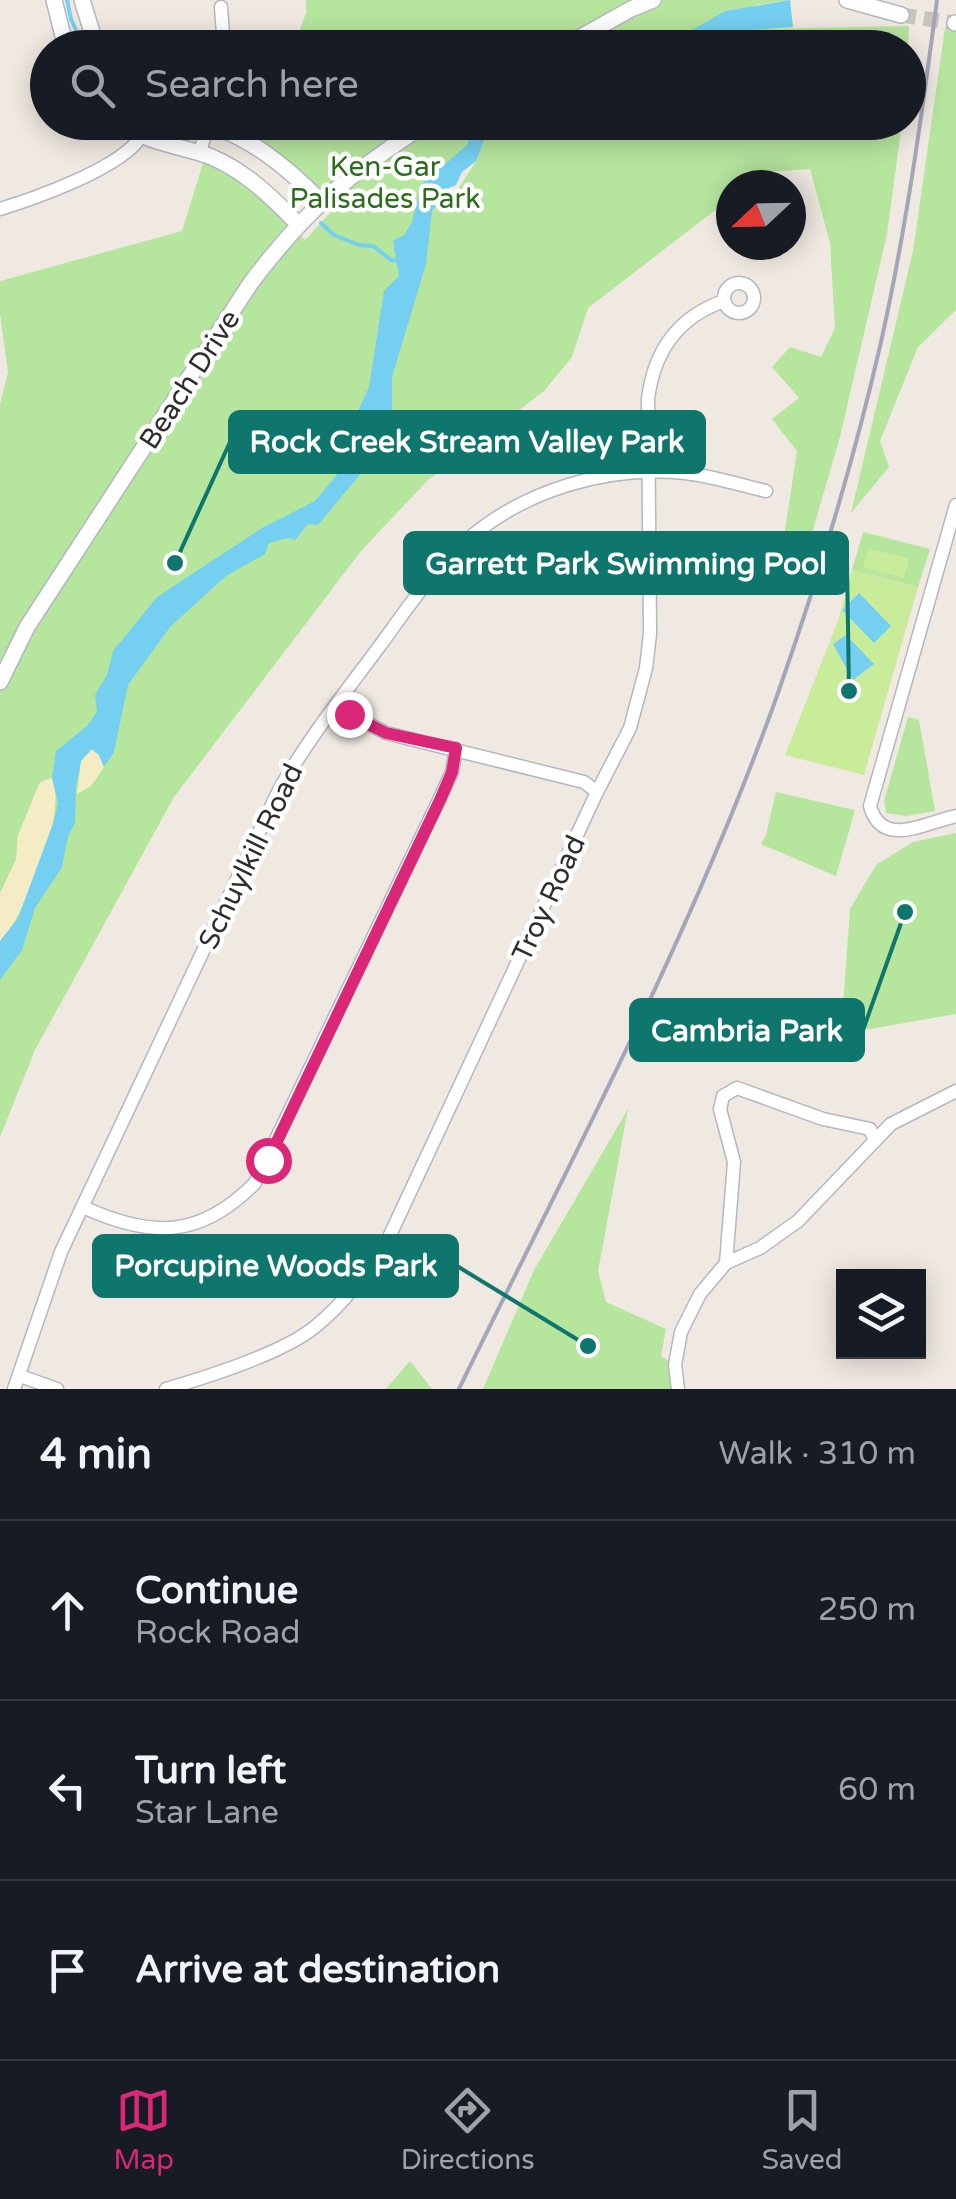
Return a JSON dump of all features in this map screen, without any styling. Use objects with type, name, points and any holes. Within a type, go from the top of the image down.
[{"type":"street","points":[[54,0],[62,30]]},
{"type":"street","points":[[82,0],[91,30]]},
{"type":"street","points":[[596,30],[653,0]]},
{"type":"street","points":[[847,0],[901,15]]},
{"type":"street","points":[[222,7],[223,30]]},
{"type":"street","points":[[0,209],[72,181],[114,159],[134,140]]},
{"type":"street","points":[[168,140],[252,182],[298,224]]},
{"type":"street","points":[[200,153],[203,140]]},
{"type":"street","points":[[244,140],[292,172],[320,201]]},
{"type":"street","name":"Beach Drive","points":[[0,682],[28,627],[250,284],[320,201],[401,140]]},
{"type":"street","name":"Troy Road","points":[[166,1389],[276,1349],[313,1329],[350,1295],[383,1250],[630,728],[646,668],[650,634],[651,378],[671,335],[704,308],[724,301]]},
{"type":"street","name":"Schuylkill Road","points":[[17,1383],[61,1252],[279,790],[299,754],[428,580],[466,541],[529,499],[557,488],[648,471],[687,473],[766,491]]},
{"type":"street","points":[[956,506],[950,541],[870,806],[874,821],[884,829],[897,831],[956,816]]},
{"type":"street","points":[[332,710],[350,714],[386,733],[584,782],[597,792]]},
{"type":"street","points":[[83,1207],[138,1228],[190,1227],[238,1200],[254,1183],[440,800],[452,772],[456,748]]},
{"type":"street","points":[[726,1264],[734,1162],[720,1109],[723,1096],[737,1088],[823,1119],[862,1125],[870,1129],[874,1139]]},
{"type":"street","points":[[678,1389],[675,1365],[681,1332],[700,1294],[726,1264],[760,1248],[798,1222],[874,1139],[923,1105],[956,1091]]},
{"type":"street","points":[[17,1383],[57,1389]]},
{"type":"green space","points":[[306,0],[790,0],[756,5],[698,30],[300,30]]},
{"type":"green space","points":[[909,26],[909,30],[750,30]]},
{"type":"green space","points":[[945,28],[956,31],[956,310],[918,347],[880,441],[889,467],[851,513],[913,251]]},
{"type":"green space","name":"Ken-Gar Palisades Park","points":[[255,140],[474,140],[447,164],[450,202],[484,140],[900,140],[887,234],[840,437],[800,574],[788,586],[785,530],[797,451],[772,419],[799,398],[772,367],[790,347],[821,357],[835,328],[830,243],[810,169],[716,170],[716,210],[588,308],[572,357],[544,391],[427,481],[361,551],[174,797],[35,1050],[0,1137],[0,404],[8,373],[0,281],[182,231],[204,160],[246,183],[305,240],[330,213]]},
{"type":"green space","points":[[863,532],[930,549],[918,587],[852,570]]},
{"type":"green space","points":[[868,548],[909,559],[904,578],[863,567]]},
{"type":"green space","points":[[852,570],[918,587],[864,775],[785,755],[838,621]]},
{"type":"green space","points":[[908,717],[919,720],[935,811],[906,816],[886,813],[884,801]]},
{"type":"green space","points":[[776,792],[855,810],[836,876],[761,844]]},
{"type":"green space","points":[[956,833],[956,1014],[841,1034],[850,909],[876,865],[913,842]]},
{"type":"green space","points":[[628,1109],[598,1271],[606,1302],[666,1329],[661,1356],[675,1365],[678,1389],[483,1389],[534,1270]]},
{"type":"green space","points":[[410,1361],[432,1389],[386,1389]]},
{"type":"sand","points":[[91,749],[104,767],[91,786],[77,794],[81,761]]},
{"type":"sand","points":[[52,778],[54,814],[49,838],[32,888],[0,941],[0,893],[16,859],[18,835],[40,782]]},
{"type":"water","points":[[790,0],[793,27],[692,30],[725,11]]},
{"type":"water","points":[[469,140],[484,140],[476,161],[462,172],[456,185],[446,189],[432,211],[426,264],[392,377],[392,416],[362,472],[318,525],[308,524],[295,540],[269,543],[265,554],[226,576],[170,627],[128,685],[114,752],[104,767],[92,749],[81,761],[75,823],[68,836],[62,867],[35,908],[22,950],[0,980],[0,941],[18,918],[54,821],[58,803],[52,778],[56,751],[87,726],[97,712],[95,695],[107,675],[113,651],[157,597],[262,528],[315,501],[345,465],[359,409],[369,387],[384,291],[399,276],[393,241],[404,235],[412,222],[422,184]]},
{"type":"water","points":[[859,593],[891,626],[874,643],[842,610]]},
{"type":"water","points":[[846,635],[874,664],[853,680],[833,644]]},
{"type":"waterway","points":[[67,0],[76,30]]},
{"type":"waterway","points":[[321,223],[334,235],[373,246],[391,260],[400,261]]},
{"type":"tunnel","points":[[901,15],[955,23]]},
{"type":"railway","points":[[926,79],[937,0]]},
{"type":"railway","points":[[459,1389],[670,956],[709,869],[779,690],[822,561],[881,342],[917,140]]},
{"type":"place","name":"Rock Creek Stream Valley Park","points":[[175,563]]},
{"type":"place","name":"Garrett Park Swimming Pool","points":[[849,691]]},
{"type":"place","name":"Cambria Park","points":[[905,912]]},
{"type":"place","name":"Porcupine Woods Park","points":[[588,1346]]},
{"type":"route","points":[[268,1160],[452,772],[456,748],[386,733],[349,714]]}]
